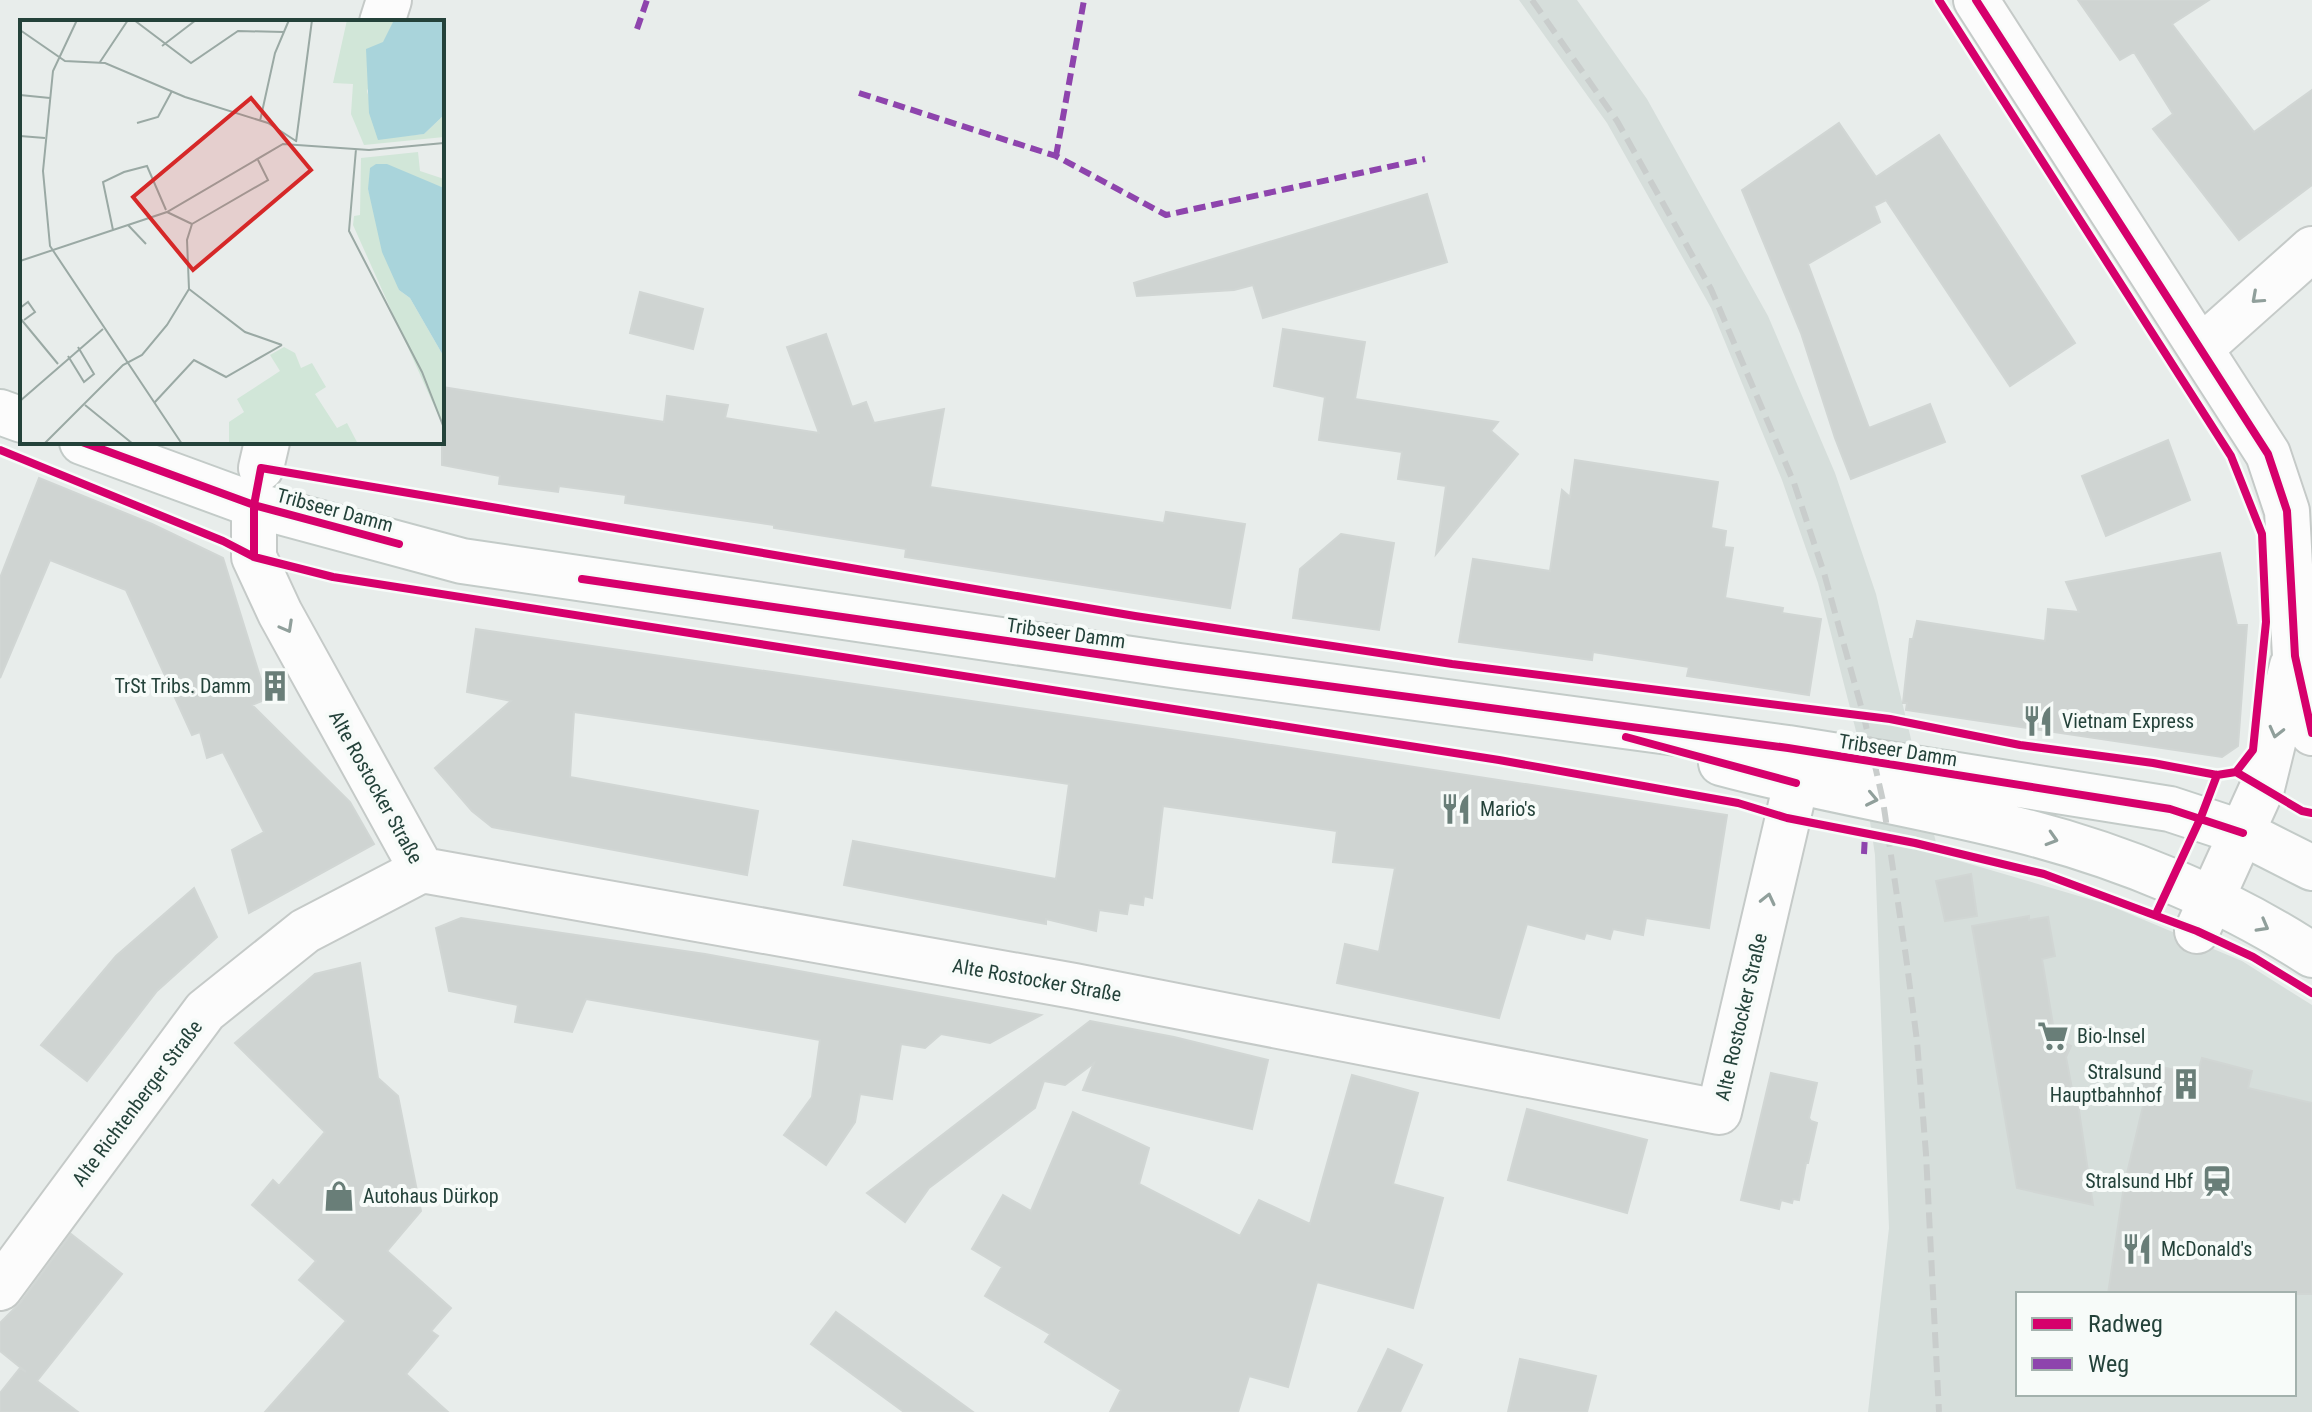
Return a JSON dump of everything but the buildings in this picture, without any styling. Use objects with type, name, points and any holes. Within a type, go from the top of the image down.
[{"type":"street","points":[[383,20],[389,0]]},
{"type":"street","points":[[1976,0],[2268,454],[2287,511],[2295,656],[2312,733]]},
{"type":"street","points":[[2201,348],[2312,249]]},
{"type":"street","points":[[0,412],[20,419]]},
{"type":"street","name":"Tribseer Damm","points":[[94,444],[261,472],[462,561],[1179,666],[1788,748],[2170,809],[2243,833],[2312,868]]},
{"type":"street","name":"Alte Rostocker Straße","points":[[261,472],[254,557],[280,613],[422,870],[1074,986],[1719,1112],[1796,783]]},
{"type":"street","points":[[2204,916],[2262,788],[2295,656]]},
{"type":"street","name":"Tribseer Damm","points":[[1545,716],[1796,783],[2023,831],[2099,853],[2171,881],[2204,916],[2312,955]]},
{"type":"street","name":"Alte Richtenberger Straße","points":[[0,1288],[205,1011],[305,931],[422,870]]},
{"type":"shaded area","points":[[1519,0],[1577,0],[1647,99],[1768,316],[1835,473],[1876,594],[1939,855],[2106,904],[2242,961],[2312,1005],[2312,1412],[1868,1412],[1889,1228],[1875,855],[1857,735],[1818,583],[1782,480],[1711,308],[1607,123]]},
{"type":"railway","points":[[1532,0],[1617,121],[1711,289],[1794,483],[1824,573],[1864,717],[1883,801],[1906,957],[1917,1041],[1926,1154],[1939,1412]]},
{"type":"marked path","points":[[637,29],[647,0]]},
{"type":"marked path","points":[[1056,156],[1084,0]]},
{"type":"marked path","points":[[859,93],[1056,156],[1166,215],[1425,159]]},
{"type":"marked path","points":[[1864,854],[1865,834]]},
{"type":"cycle path","points":[[1939,0],[2231,456],[2262,534],[2266,622],[2253,750],[2236,772]]},
{"type":"cycle path","points":[[1976,0],[2268,454],[2287,511],[2295,656],[2312,733]]},
{"type":"cycle path","points":[[87,444],[254,505],[399,544]]},
{"type":"cycle path","points":[[0,450],[223,541],[254,557],[333,577],[1499,760],[1738,803],[1787,818],[1915,843],[2044,874],[2197,931],[2253,957],[2312,993]]},
{"type":"cycle path","points":[[254,557],[254,505],[261,468],[1135,616],[1452,664],[1890,719],[2020,745],[2217,775],[2236,772],[2302,811],[2312,813]]},
{"type":"cycle path","points":[[582,579],[1179,666],[1788,748],[2170,809],[2243,833]]},
{"type":"cycle path","points":[[1626,737],[1796,783]]},
{"type":"cycle path","points":[[2156,914],[2217,775]]},
{"type":"place","name":"TrSt Tribs. Damm","points":[[275,686]]},
{"type":"place","name":"Vietnam Express","points":[[2038,721]]},
{"type":"place","name":"Mario's","points":[[1456,809]]},
{"type":"place","name":"Bio-Insel","points":[[2053,1036]]},
{"type":"place","name":"Stralsund Hauptbahnhof","points":[[2186,1084]]},
{"type":"place","name":"Stralsund Hbf","points":[[2217,1181]]},
{"type":"place","name":"Autohaus Dürkop","points":[[339,1196]]},
{"type":"place","name":"McDonald's","points":[[2137,1249]]}]
